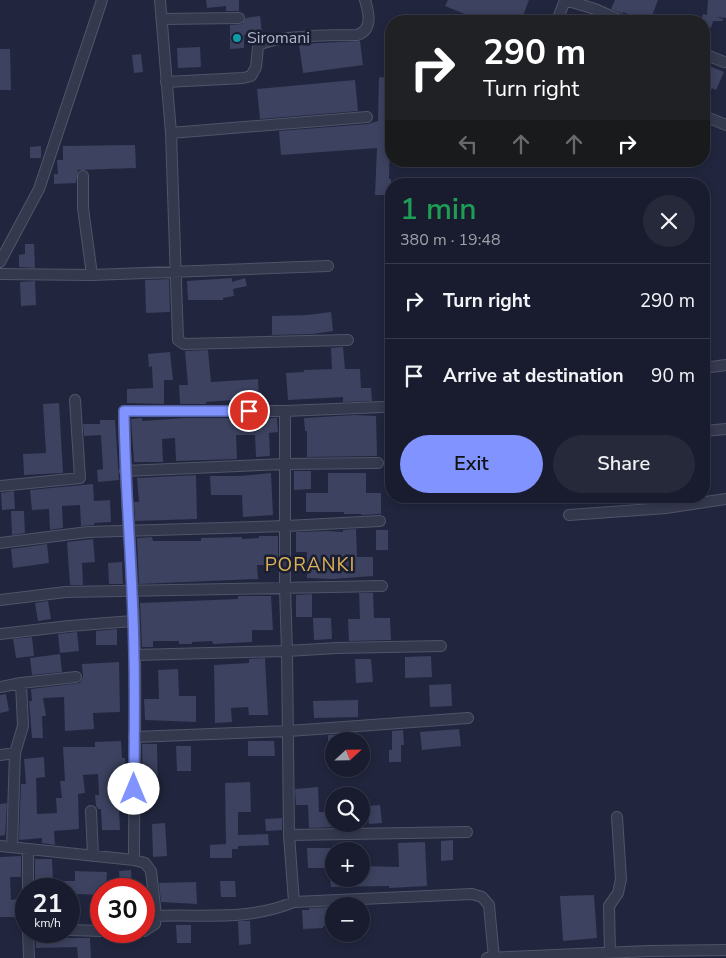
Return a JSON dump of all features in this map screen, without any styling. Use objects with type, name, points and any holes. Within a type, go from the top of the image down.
[{"type":"street","points":[[0,262],[39,189],[102,0]]},
{"type":"street","points":[[160,0],[171,133],[177,337],[184,344],[348,340]]},
{"type":"street","points":[[166,82],[251,76],[256,67],[258,46],[265,41],[282,38],[357,35],[363,33],[369,22],[369,12],[365,0]]},
{"type":"street","points":[[559,15],[565,0],[608,15]]},
{"type":"street","points":[[162,19],[239,18]]},
{"type":"street","points":[[710,56],[724,62]]},
{"type":"street","points":[[171,133],[368,117]]},
{"type":"street","points":[[710,118],[726,125]]},
{"type":"street","points":[[83,176],[82,208],[92,275]]},
{"type":"street","points":[[0,274],[92,275],[328,266]]},
{"type":"street","points":[[710,367],[726,365]]},
{"type":"street","points":[[0,486],[80,478],[75,400]]},
{"type":"street","points":[[134,860],[134,655],[124,411],[285,411],[384,407]]},
{"type":"street","points":[[285,411],[285,588],[288,651],[289,835],[294,902]]},
{"type":"street","points":[[710,430],[726,429]]},
{"type":"street","points":[[125,471],[285,464],[378,463]]},
{"type":"street","points":[[710,499],[726,498]]},
{"type":"street","points":[[569,515],[670,503]]},
{"type":"street","points":[[0,543],[88,532],[380,521]]},
{"type":"street","points":[[0,600],[66,592],[382,586]]},
{"type":"street","points":[[0,634],[133,621]]},
{"type":"street","points":[[134,655],[441,646]]},
{"type":"street","points":[[0,687],[76,677]]},
{"type":"street","points":[[12,847],[15,753],[23,726],[21,683]]},
{"type":"street","points":[[134,736],[289,731],[468,718]]},
{"type":"street","points":[[0,755],[15,753]]},
{"type":"street","points":[[91,811],[93,856]]},
{"type":"street","points":[[610,952],[609,906],[618,893],[620,880],[617,817]]},
{"type":"street","points":[[289,835],[467,832]]},
{"type":"street","points":[[0,846],[134,860],[145,863],[151,871],[156,916],[155,924]]},
{"type":"street","points":[[28,850],[28,878]]},
{"type":"street","points":[[156,916],[243,915],[274,910],[294,902],[472,894],[482,897],[489,905],[494,958]]},
{"type":"street","points":[[28,943],[29,958]]},
{"type":"street","points":[[487,958],[610,952],[726,950]]},
{"type":"building","points":[[206,0],[239,0],[239,11],[226,11],[226,6],[207,8]]},
{"type":"building","points":[[448,0],[529,0],[523,15],[467,15],[445,6]]},
{"type":"building","points":[[615,0],[658,0],[652,15],[631,15],[623,12],[623,14],[611,9]]},
{"type":"building","points":[[708,0],[726,0],[726,18],[716,17],[723,19],[723,21],[713,21],[710,28],[710,15],[707,15]]},
{"type":"building","points":[[260,16],[262,33],[244,35],[244,48],[230,49],[230,25],[242,24],[246,18]]},
{"type":"building","points":[[360,41],[363,65],[303,73],[299,44]]},
{"type":"building","points":[[200,47],[201,67],[178,68],[177,48]]},
{"type":"building","points":[[0,49],[10,49],[11,90],[0,90]]},
{"type":"building","points":[[141,54],[143,72],[134,73],[132,55]]},
{"type":"building","points":[[710,66],[724,72],[716,90],[712,88],[710,92]]},
{"type":"building","points":[[379,77],[385,78],[385,167],[389,167],[389,178],[385,178],[385,195],[375,195],[377,148],[281,155],[279,131],[368,124],[378,121]]},
{"type":"building","points":[[355,80],[358,111],[260,119],[257,89]]},
{"type":"building","points":[[135,145],[136,168],[78,170],[76,183],[54,184],[54,174],[58,174],[57,160],[63,160],[63,146]]},
{"type":"building","points":[[41,146],[41,158],[30,158],[30,147]]},
{"type":"building","points":[[25,244],[34,244],[35,268],[19,267],[19,255],[25,254]]},
{"type":"building","points":[[232,278],[232,282],[245,278],[247,286],[233,289],[234,296],[223,298],[223,300],[188,300],[187,281]]},
{"type":"building","points":[[169,279],[170,312],[146,313],[145,280]]},
{"type":"building","points":[[35,281],[36,305],[21,306],[20,282]]},
{"type":"building","points":[[331,312],[333,331],[313,334],[272,335],[272,316]]},
{"type":"building","points":[[343,347],[345,369],[360,369],[361,388],[371,388],[372,401],[343,402],[343,397],[288,400],[286,373],[332,369],[331,348]]},
{"type":"building","points":[[208,350],[211,382],[258,379],[259,398],[206,402],[206,404],[180,404],[179,385],[188,385],[185,351]]},
{"type":"building","points":[[170,352],[173,380],[164,380],[164,404],[127,403],[127,389],[153,388],[152,366],[149,367],[148,354]]},
{"type":"building","points":[[59,403],[63,473],[24,475],[23,454],[46,453],[43,404]]},
{"type":"building","points":[[355,415],[376,416],[377,456],[307,457],[307,431],[305,431],[304,418]]},
{"type":"building","points":[[142,418],[142,421],[185,418],[277,418],[278,432],[269,433],[270,456],[256,457],[255,435],[236,435],[237,459],[176,461],[175,438],[162,439],[163,462],[134,462],[131,419]]},
{"type":"building","points":[[100,420],[115,420],[119,480],[98,482],[97,470],[103,469],[101,435],[84,436],[83,424],[100,424]]},
{"type":"building","points":[[294,471],[311,471],[311,489],[294,490]]},
{"type":"building","points":[[271,473],[273,515],[243,517],[242,495],[211,495],[210,476],[241,476]]},
{"type":"building","points":[[328,473],[366,473],[366,493],[381,493],[381,514],[361,515],[344,514],[344,512],[306,512],[306,493],[328,493]]},
{"type":"building","points":[[196,475],[197,519],[135,521],[134,502],[139,502],[137,478]]},
{"type":"building","points":[[93,484],[94,501],[110,500],[111,522],[81,526],[80,505],[62,506],[63,528],[50,530],[49,509],[32,510],[30,490]]},
{"type":"building","points":[[14,491],[15,509],[2,510],[1,493]]},
{"type":"building","points":[[11,511],[24,511],[25,533],[12,535]]},
{"type":"building","points":[[356,529],[357,557],[373,557],[373,576],[332,579],[307,578],[307,552],[296,552],[296,532],[343,532],[343,530]]},
{"type":"building","points":[[376,530],[388,530],[388,550],[376,550]]},
{"type":"building","points":[[259,536],[278,536],[278,565],[257,565],[258,579],[139,584],[137,538],[152,537],[153,541],[201,541],[201,538],[242,537],[242,539],[259,538]]},
{"type":"building","points":[[93,539],[95,562],[82,563],[83,585],[70,585],[67,542]]},
{"type":"building","points":[[47,544],[49,563],[13,568],[11,549]]},
{"type":"building","points":[[122,562],[123,584],[109,584],[108,563]]},
{"type":"building","points":[[359,593],[373,593],[374,618],[390,618],[391,640],[349,641],[348,619],[360,619]]},
{"type":"building","points":[[312,594],[312,617],[296,617],[296,595]]},
{"type":"building","points":[[238,596],[271,596],[273,630],[252,630],[252,642],[213,644],[212,641],[179,644],[179,641],[153,641],[153,647],[142,647],[140,603],[238,599]]},
{"type":"building","points":[[48,601],[51,619],[38,621],[35,603]]},
{"type":"building","points":[[313,618],[331,618],[332,639],[314,640]]},
{"type":"building","points":[[117,629],[117,645],[96,645],[96,631]]},
{"type":"building","points":[[77,632],[79,651],[60,653],[58,634]]},
{"type":"building","points":[[32,637],[34,656],[16,658],[13,639]]},
{"type":"building","points":[[60,654],[62,672],[32,675],[30,658]]},
{"type":"building","points":[[431,656],[432,677],[405,678],[405,657]]},
{"type":"building","points":[[265,658],[268,715],[249,715],[248,707],[231,708],[232,722],[215,723],[214,665],[249,663],[249,659]]},
{"type":"building","points":[[355,659],[371,659],[373,682],[356,683]]},
{"type":"building","points":[[119,662],[120,712],[93,713],[94,729],[65,731],[64,697],[43,698],[46,716],[42,716],[43,738],[32,738],[29,701],[32,701],[31,689],[80,683],[83,677],[82,664]]},
{"type":"building","points":[[178,669],[179,696],[196,696],[196,722],[145,720],[144,699],[159,699],[158,670]]},
{"type":"building","points":[[451,684],[452,706],[430,707],[429,685]]},
{"type":"building","points":[[6,694],[9,711],[0,713],[0,695]]},
{"type":"building","points":[[358,700],[358,717],[314,718],[313,701]]},
{"type":"building","points":[[459,729],[461,746],[422,750],[420,732]]},
{"type":"building","points":[[403,730],[404,745],[401,745],[401,762],[389,762],[389,750],[392,750],[392,731]]},
{"type":"building","points":[[121,741],[122,758],[125,758],[126,771],[120,771],[121,788],[118,789],[120,830],[102,830],[101,809],[98,809],[96,806],[95,795],[99,795],[98,774],[83,775],[85,793],[78,794],[79,829],[54,831],[55,845],[42,843],[42,838],[19,840],[21,784],[26,784],[24,759],[44,757],[45,777],[36,778],[37,814],[57,813],[56,798],[62,798],[60,781],[65,781],[63,747],[95,747],[95,742]]},
{"type":"building","points":[[248,741],[274,741],[275,756],[248,756]]},
{"type":"building","points":[[142,744],[157,744],[158,799],[143,799]]},
{"type":"building","points":[[176,746],[191,746],[191,771],[177,771]]},
{"type":"building","points":[[250,782],[251,812],[238,812],[238,835],[268,834],[269,845],[238,846],[238,849],[232,849],[232,858],[210,858],[210,845],[226,844],[225,783]]},
{"type":"building","points":[[318,787],[319,812],[325,812],[325,827],[309,828],[308,805],[296,805],[295,789]]},
{"type":"building","points":[[7,803],[5,835],[0,836],[0,804]]},
{"type":"building","points":[[380,805],[382,823],[370,824],[370,806]]},
{"type":"building","points":[[282,818],[282,830],[266,831],[265,819]]},
{"type":"building","points":[[165,823],[167,856],[153,857],[152,824]]},
{"type":"building","points":[[453,840],[453,860],[441,861],[441,841]]},
{"type":"building","points":[[425,842],[427,886],[389,888],[389,886],[370,886],[370,866],[399,867],[398,843]]},
{"type":"building","points":[[307,848],[325,848],[325,868],[308,868]]},
{"type":"building","points":[[21,856],[21,877],[10,877],[11,900],[15,899],[15,917],[0,917],[0,857]]},
{"type":"building","points":[[35,859],[52,859],[53,878],[35,878]]},
{"type":"building","points":[[131,870],[131,878],[119,878],[119,871]]},
{"type":"building","points":[[75,871],[107,872],[107,878],[90,878],[90,895],[80,894],[80,878],[75,878]]},
{"type":"building","points":[[220,881],[235,881],[236,897],[221,897]]},
{"type":"building","points":[[196,882],[197,904],[161,902],[159,883]]},
{"type":"building","points":[[594,895],[597,938],[563,941],[560,896]]},
{"type":"building","points":[[325,907],[325,926],[323,928],[303,929],[302,910],[309,910],[309,908]]},
{"type":"building","points":[[238,921],[250,921],[251,944],[239,945]]},
{"type":"building","points":[[176,925],[191,925],[191,943],[177,943]]},
{"type":"building","points":[[80,938],[90,938],[91,958],[78,958],[77,947],[36,948],[36,943],[80,943]]},
{"type":"place","name":"Siromani","points":[[237,38]]},
{"type":"district","name":"PORANKI","points":[[310,565]]},
{"type":"route","points":[[134,789],[134,655],[124,411],[249,411]]}]
